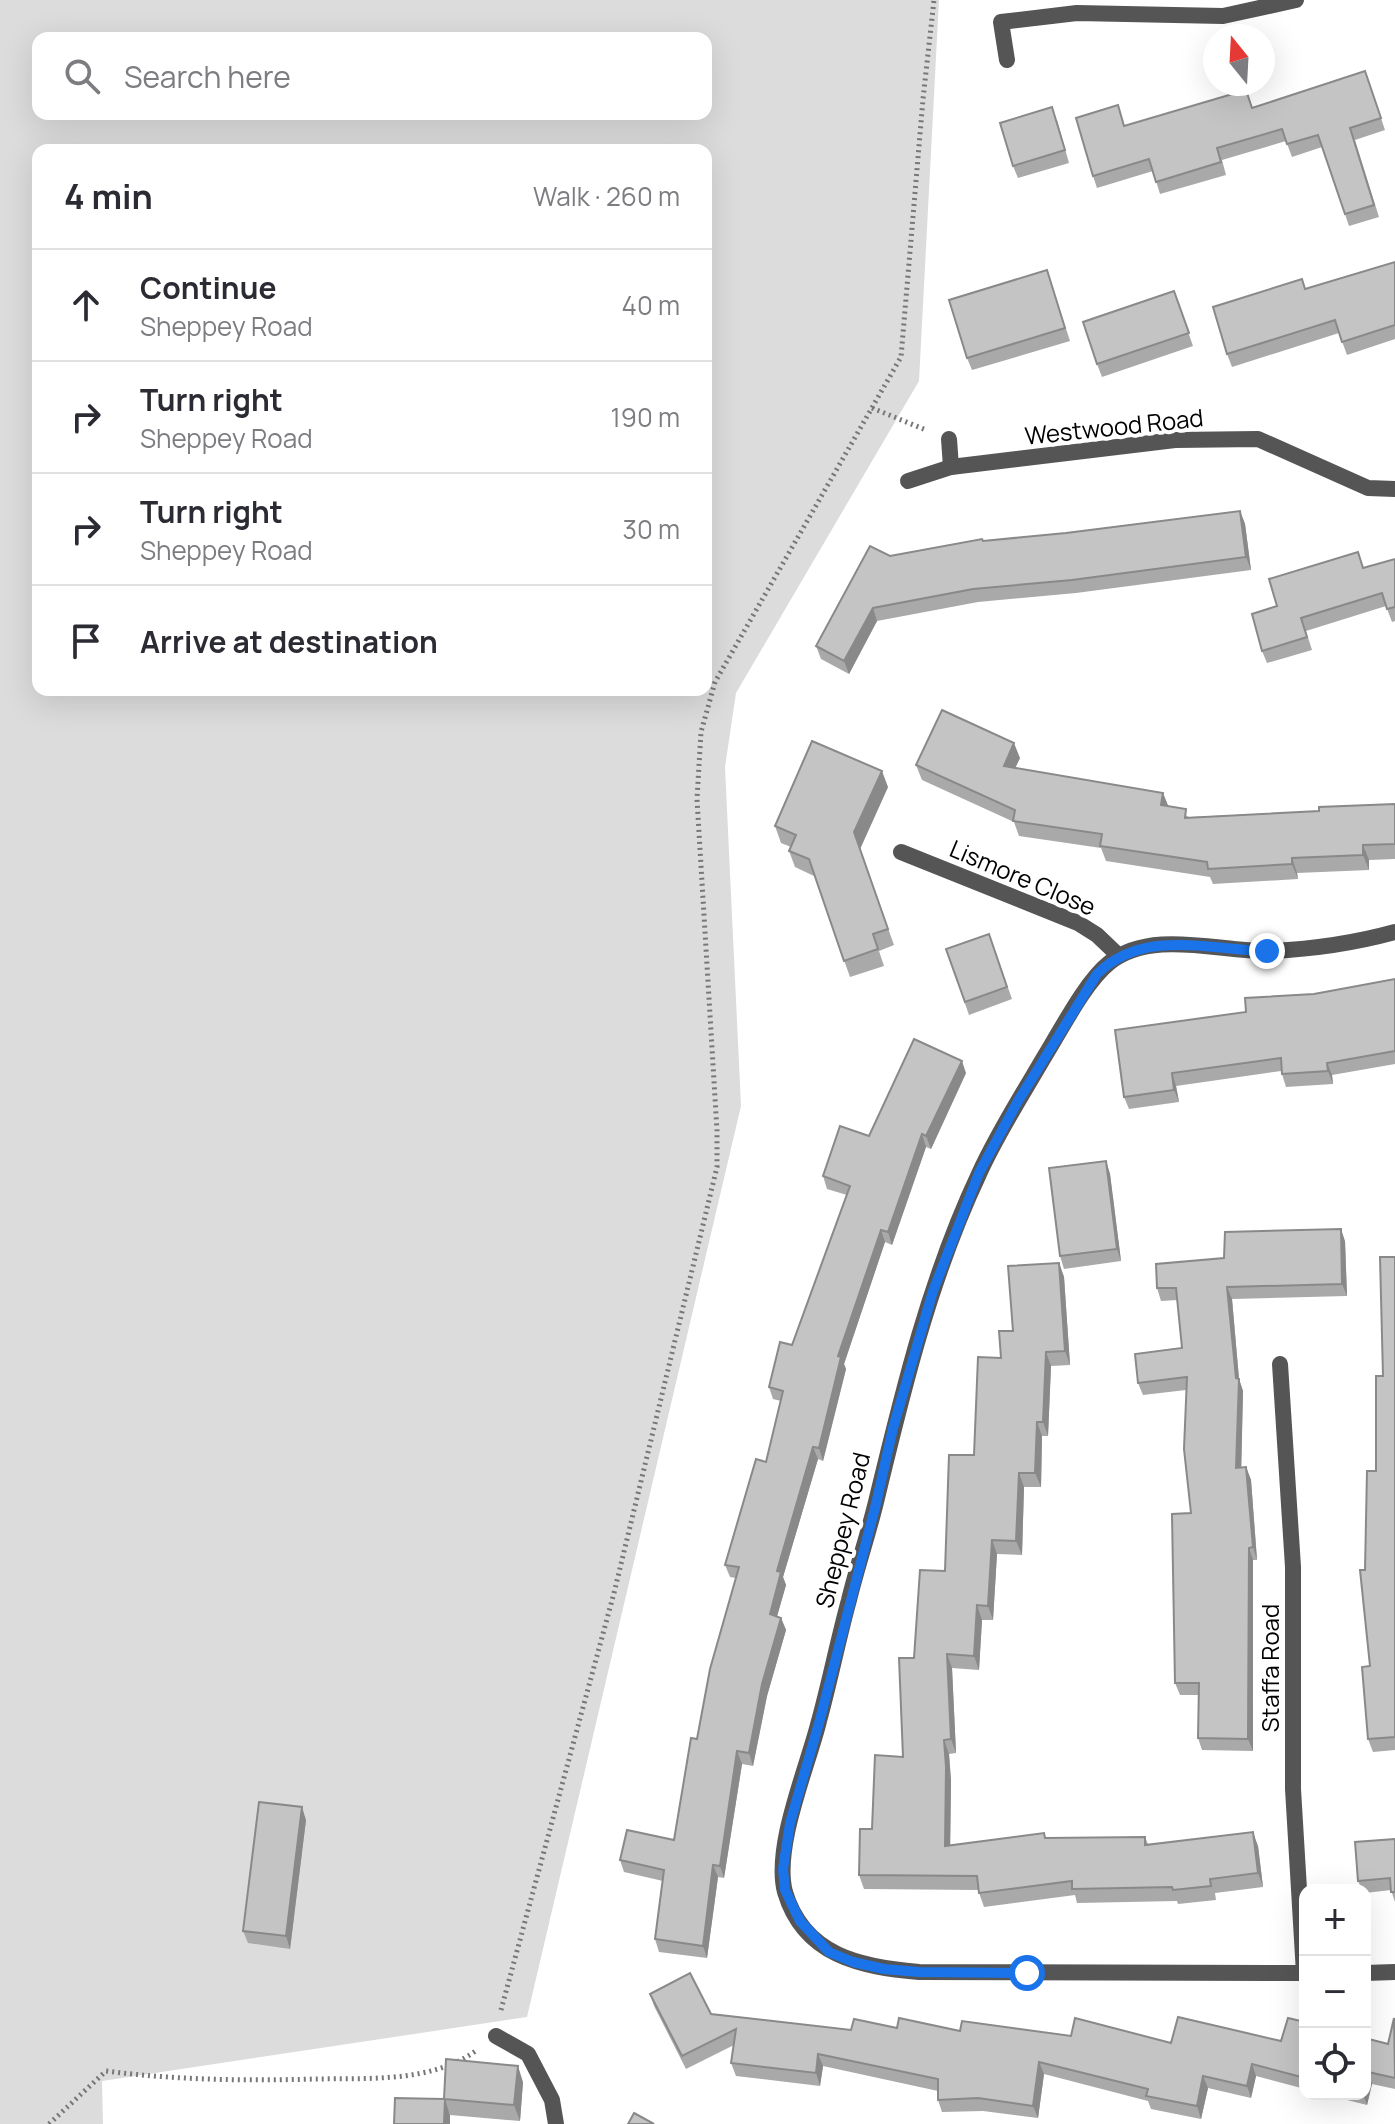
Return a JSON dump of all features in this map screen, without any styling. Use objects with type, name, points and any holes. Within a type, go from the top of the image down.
[{"type":"street","points":[[1007,60],[1001,22],[1077,13],[1223,16],[1296,0]]},
{"type":"street","points":[[949,439],[951,467]]},
{"type":"street","name":"Westwood Road","points":[[908,481],[951,467],[1175,440],[1258,439],[1368,488],[1395,489]]},
{"type":"street","name":"Lismore Close","points":[[901,852],[1078,923],[1097,935],[1119,956]]},
{"type":"street","name":"Sheppey Road","points":[[1299,1973],[919,1972],[884,1969],[853,1962],[829,1952],[800,1921],[785,1890],[783,1869],[790,1823],[819,1723],[893,1428],[933,1291],[979,1173],[1018,1101],[1097,974],[1119,956],[1135,949],[1170,943],[1230,950],[1311,949],[1395,932]]},
{"type":"street","name":"Staffa Road","points":[[1280,1364],[1293,1567],[1293,1789],[1304,1956]]},
{"type":"street","points":[[1371,1973],[1395,1972]]},
{"type":"street","points":[[496,2036],[528,2054],[552,2100],[556,2124]]},
{"type":"path","points":[[712,693],[715,682],[783,560],[901,357],[934,0]]},
{"type":"path","points":[[872,408],[949,439]]},
{"type":"path","points":[[49,2124],[106,2071],[164,2078],[267,2080],[397,2077],[460,2062],[496,2036],[618,1579],[717,1167],[697,799],[701,732],[711,696]]},
{"type":"shaded area","points":[[0,0],[939,0],[919,381],[736,693],[725,767],[741,1106],[527,2017],[102,2081],[103,2124],[0,2124]]},
{"type":"building","points":[[1365,71],[1381,118],[1350,128],[1374,205],[1345,214],[1318,135],[1287,144],[1282,129],[1217,148],[1221,162],[1156,182],[1149,159],[1093,176],[1076,118],[1118,105],[1124,126],[1226,96],[1248,96],[1252,108]]},
{"type":"building","points":[[1052,107],[1065,150],[1013,166],[1000,123]]},
{"type":"building","points":[[1395,262],[1395,325],[1342,342],[1335,320],[1227,354],[1213,307],[1302,279],[1305,289]]},
{"type":"building","points":[[1047,270],[1065,328],[967,358],[949,300]]},
{"type":"building","points":[[1174,291],[1189,333],[1097,364],[1083,322]]},
{"type":"building","points":[[1240,511],[1246,557],[1072,580],[973,589],[873,608],[844,661],[816,646],[870,546],[890,556],[982,539],[1066,533]]},
{"type":"building","points":[[1358,552],[1363,568],[1395,559],[1395,607],[1387,609],[1382,593],[1301,618],[1307,637],[1262,651],[1252,614],[1277,606],[1269,579]]},
{"type":"building","points":[[942,710],[1014,743],[1004,766],[1163,793],[1161,805],[1186,809],[1185,818],[1395,804],[1395,844],[1363,845],[1363,855],[1292,858],[1292,864],[1208,869],[1207,862],[1100,846],[1102,834],[1013,821],[1015,810],[916,765]]},
{"type":"building","points":[[812,741],[882,771],[854,832],[888,929],[873,934],[878,949],[844,961],[809,859],[789,851],[796,835],[775,826]]},
{"type":"building","points":[[989,934],[1007,987],[965,1002],[946,949]]},
{"type":"building","points":[[1395,979],[1395,1051],[1327,1063],[1328,1071],[1282,1074],[1281,1058],[1172,1073],[1174,1090],[1124,1097],[1115,1030],[1246,1012],[1245,998],[1314,994]]},
{"type":"building","points":[[914,1039],[962,1061],[926,1136],[922,1134],[888,1232],[881,1230],[838,1356],[841,1357],[819,1448],[813,1447],[777,1571],[781,1572],[770,1614],[781,1618],[762,1684],[749,1753],[737,1751],[720,1866],[713,1865],[703,1946],[655,1939],[664,1870],[620,1860],[627,1830],[674,1840],[691,1738],[697,1739],[710,1669],[739,1567],[725,1565],[756,1459],[766,1462],[783,1391],[769,1387],[780,1342],[792,1345],[850,1186],[823,1176],[840,1126],[869,1136]]},
{"type":"building","points":[[1106,1161],[1117,1249],[1060,1256],[1049,1168]]},
{"type":"building","points":[[1341,1229],[1342,1284],[1227,1287],[1236,1378],[1239,1379],[1236,1468],[1246,1467],[1253,1547],[1249,1548],[1248,1739],[1198,1738],[1199,1683],[1175,1683],[1172,1514],[1191,1513],[1184,1449],[1187,1377],[1138,1383],[1135,1354],[1182,1348],[1176,1288],[1157,1288],[1156,1264],[1224,1258],[1225,1232]]},
{"type":"building","points":[[1380,1257],[1395,1257],[1395,1737],[1368,1739],[1362,1667],[1370,1666],[1360,1570],[1365,1570],[1367,1471],[1376,1471],[1376,1376],[1383,1376]]},
{"type":"building","points":[[1059,1263],[1065,1351],[1046,1352],[1043,1422],[1037,1422],[1035,1473],[1019,1473],[1016,1541],[992,1540],[988,1606],[977,1605],[974,1656],[947,1654],[951,1739],[944,1740],[945,1846],[1044,1833],[1045,1838],[1145,1837],[1145,1845],[1253,1832],[1258,1873],[1210,1879],[1211,1886],[1173,1890],[1172,1887],[1072,1889],[1072,1881],[979,1893],[977,1876],[859,1875],[860,1829],[872,1829],[875,1755],[903,1757],[899,1658],[914,1658],[920,1570],[945,1571],[949,1455],[974,1455],[978,1357],[1001,1358],[999,1331],[1013,1331],[1008,1266]]},
{"type":"building","points":[[259,1802],[302,1807],[286,1936],[243,1931]]},
{"type":"building","points":[[1395,1839],[1395,1892],[1391,1892],[1390,1878],[1358,1881],[1355,1842]]},
{"type":"building","points":[[690,1973],[711,2014],[851,2030],[854,2019],[897,2028],[899,2018],[960,2031],[962,2021],[1071,2036],[1075,2018],[1171,2043],[1178,2017],[1281,2041],[1288,2018],[1299,2021],[1299,2076],[1252,2064],[1247,2086],[1203,2076],[1197,2106],[1146,2096],[1148,2089],[1039,2062],[1033,2106],[978,2098],[938,2100],[938,2079],[818,2054],[816,2073],[731,2063],[736,2029],[682,2056],[650,1994]]},
{"type":"building","points":[[1394,2018],[1395,2078],[1371,2073],[1371,2040],[1388,2044]]},
{"type":"building","points":[[446,2059],[518,2066],[514,2105],[445,2099],[444,2124],[394,2124],[395,2098],[444,2099]]},
{"type":"building","points":[[634,2113],[654,2124],[628,2124]]},
{"type":"route","points":[[1027,1973],[884,1969],[853,1962],[829,1952],[800,1921],[785,1890],[783,1869],[790,1823],[819,1723],[893,1428],[933,1291],[979,1173],[1018,1101],[1097,974],[1119,956],[1135,949],[1170,943],[1267,951]]}]
